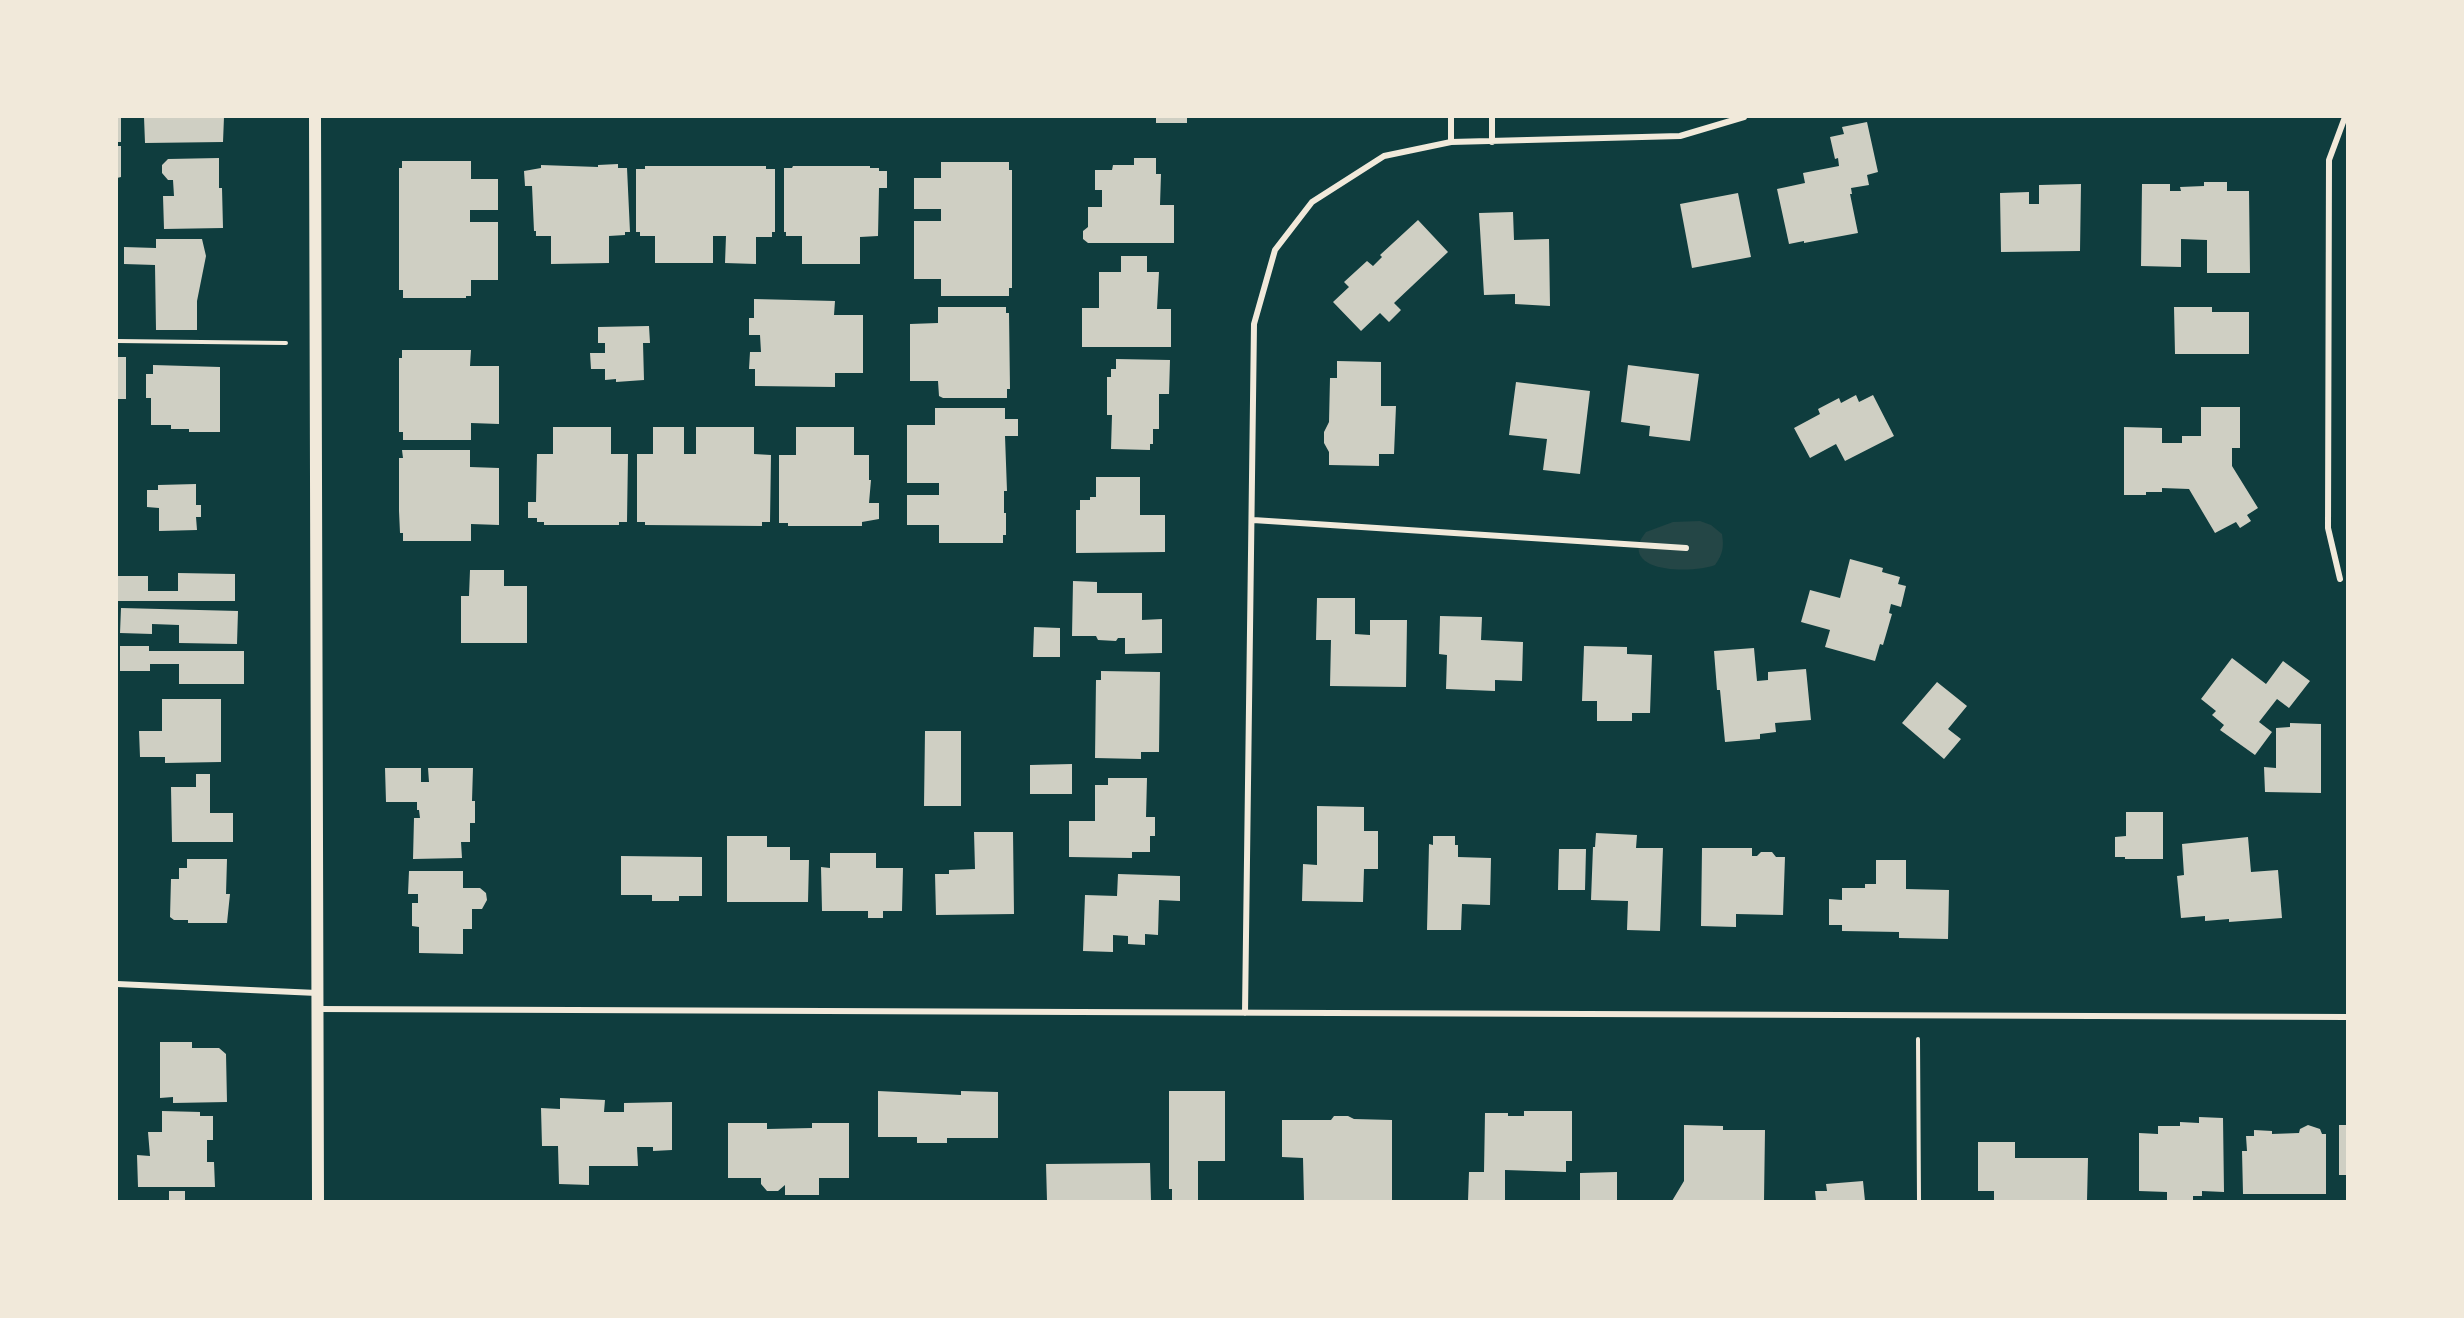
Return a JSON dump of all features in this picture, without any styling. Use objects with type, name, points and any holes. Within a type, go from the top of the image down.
[{"type":"main road","points":[[315,117],[318,1201]]},
{"type":"street","points":[[1451,117],[1451,142]]},
{"type":"street","points":[[1492,117],[1492,142]]},
{"type":"street","points":[[1245,1013],[1254,324],[1275,250],[1312,202],[1384,156],[1451,142],[1680,136],[1744,117]]},
{"type":"street","points":[[2340,579],[2328,528],[2329,160],[2345,117]]},
{"type":"street","points":[[1253,520],[1686,548]]},
{"type":"street","points":[[117,984],[318,993]]},
{"type":"street","points":[[318,1009],[2347,1017]]},
{"type":"path","points":[[117,341],[286,343]]},
{"type":"path","points":[[1918,1039],[1919,1201]]},
{"type":"shaded area","points":[[1700,521],[1711,525],[1722,534],[1722,550],[1715,565],[1695,569],[1668,569],[1646,561],[1640,554],[1639,544],[1646,532],[1673,522]]},
{"type":"building","points":[[117,117],[121,117],[121,142],[117,142]]},
{"type":"building","points":[[144,117],[224,117],[223,142],[145,143]]},
{"type":"building","points":[[1156,117],[1187,117],[1187,123],[1156,123]]},
{"type":"building","points":[[1867,122],[1878,172],[1867,175],[1869,185],[1851,188],[1852,194],[1850,194],[1858,233],[1789,244],[1777,189],[1805,183],[1803,173],[1839,166],[1830,137],[1844,134],[1842,127]]},
{"type":"building","points":[[117,146],[121,146],[121,177],[117,178]]},
{"type":"building","points":[[219,158],[223,228],[164,229],[163,196],[174,196],[173,180],[168,180],[162,173],[162,165],[168,159]]},
{"type":"building","points":[[1134,158],[1156,158],[1156,174],[1161,174],[1160,205],[1174,205],[1174,243],[1088,243],[1083,239],[1083,231],[1088,227],[1088,207],[1102,207],[1102,190],[1095,190],[1095,170],[1112,170],[1113,165],[1134,165]]},
{"type":"building","points":[[402,161],[471,161],[471,179],[498,179],[498,210],[470,210],[470,222],[498,222],[498,280],[471,280],[471,296],[466,296],[466,298],[403,298],[403,290],[399,290],[399,168],[402,168]]},
{"type":"building","points":[[941,162],[1009,162],[1009,170],[1012,170],[1012,288],[1009,288],[1009,296],[941,296],[941,279],[914,279],[914,221],[941,221],[941,209],[914,209],[914,178],[941,178]]},
{"type":"building","points":[[618,164],[618,168],[627,168],[630,232],[625,232],[625,235],[609,236],[609,263],[551,264],[551,236],[536,236],[532,186],[525,186],[524,171],[541,168],[541,165],[598,167],[598,165]]},
{"type":"building","points":[[645,166],[766,166],[766,169],[775,169],[775,232],[772,232],[772,237],[756,237],[756,264],[725,263],[726,236],[713,236],[713,263],[655,263],[655,236],[640,236],[640,232],[636,232],[636,169],[645,169]]},
{"type":"building","points":[[870,166],[870,168],[879,168],[879,171],[887,171],[887,188],[879,188],[878,236],[860,237],[860,264],[802,264],[802,236],[786,236],[784,232],[784,168]]},
{"type":"building","points":[[2204,182],[2227,182],[2227,191],[2249,191],[2250,273],[2207,273],[2207,240],[2181,239],[2181,267],[2141,266],[2142,184],[2170,184],[2170,191],[2181,191],[2180,187],[2204,186]]},
{"type":"building","points":[[2081,184],[2080,251],[2001,252],[2000,193],[2029,192],[2029,204],[2039,204],[2039,185]]},
{"type":"building","points":[[1738,193],[1751,257],[1692,268],[1680,204]]},
{"type":"building","points":[[1513,212],[1514,240],[1549,239],[1550,306],[1515,304],[1515,294],[1484,295],[1479,213]]},
{"type":"building","points":[[1418,220],[1448,252],[1394,303],[1401,310],[1389,322],[1380,313],[1361,331],[1333,302],[1349,287],[1344,282],[1367,261],[1373,266],[1382,257],[1380,255]]},
{"type":"building","points":[[156,239],[202,239],[206,256],[197,301],[197,330],[156,330],[155,265],[124,264],[124,247],[156,248]]},
{"type":"building","points":[[1121,256],[1147,256],[1147,272],[1159,272],[1157,309],[1171,309],[1171,347],[1082,347],[1082,308],[1099,308],[1099,272],[1121,272]]},
{"type":"building","points":[[754,299],[835,301],[834,315],[863,315],[863,373],[835,373],[835,387],[755,386],[755,369],[749,369],[750,352],[761,352],[760,335],[749,335],[749,318],[754,318]]},
{"type":"building","points":[[938,307],[1006,307],[1006,313],[1009,313],[1010,389],[1007,389],[1007,398],[943,398],[939,396],[938,381],[910,381],[910,324],[938,323]]},
{"type":"building","points":[[2174,307],[2212,307],[2212,312],[2249,312],[2249,354],[2175,354]]},
{"type":"building","points":[[649,326],[650,343],[643,343],[644,380],[616,382],[616,379],[605,380],[605,369],[591,369],[590,353],[605,353],[605,343],[598,343],[598,327]]},
{"type":"building","points":[[402,350],[471,350],[470,366],[499,366],[499,424],[471,423],[471,440],[403,440],[403,432],[399,432],[399,358],[402,358]]},
{"type":"building","points":[[117,357],[126,357],[126,399],[117,399]]},
{"type":"building","points":[[1116,359],[1170,360],[1169,394],[1159,394],[1159,429],[1153,429],[1153,444],[1150,444],[1150,450],[1111,449],[1112,415],[1107,415],[1107,377],[1111,377],[1111,369],[1116,369]]},
{"type":"building","points":[[1337,361],[1381,362],[1381,406],[1396,406],[1394,454],[1379,454],[1379,466],[1329,465],[1329,452],[1324,443],[1324,432],[1329,422],[1330,378],[1337,378]]},
{"type":"building","points":[[153,365],[220,367],[220,432],[189,432],[189,429],[171,429],[171,425],[151,425],[151,398],[146,398],[146,374],[153,374]]},
{"type":"building","points":[[1628,365],[1699,374],[1690,441],[1649,436],[1650,426],[1621,422]]},
{"type":"building","points":[[1516,382],[1590,391],[1580,474],[1543,470],[1547,439],[1509,435]]},
{"type":"building","points":[[1856,395],[1859,402],[1873,395],[1894,436],[1845,461],[1836,444],[1810,458],[1794,428],[1820,414],[1818,409],[1839,398],[1841,403]]},
{"type":"building","points":[[2201,407],[2240,407],[2240,448],[2232,448],[2232,466],[2258,508],[2247,515],[2251,521],[2240,528],[2236,522],[2215,533],[2189,489],[2162,488],[2162,492],[2146,492],[2146,495],[2124,495],[2124,427],[2162,428],[2162,443],[2182,443],[2182,436],[2201,436]]},
{"type":"building","points":[[935,408],[1005,408],[1005,419],[1018,419],[1018,436],[1005,436],[1007,491],[1004,491],[1006,535],[1003,535],[1003,543],[939,543],[939,525],[907,525],[907,495],[939,495],[939,483],[907,483],[907,425],[935,425]]},
{"type":"building","points":[[553,427],[611,427],[611,454],[628,454],[627,522],[619,522],[619,525],[544,525],[544,522],[537,522],[537,518],[528,518],[528,502],[536,502],[537,454],[553,454]]},
{"type":"building","points":[[653,427],[684,427],[684,454],[696,454],[696,427],[754,427],[754,454],[771,455],[770,522],[762,522],[762,526],[645,525],[645,522],[637,522],[637,454],[653,454]]},
{"type":"building","points":[[796,427],[854,427],[854,455],[869,455],[869,480],[871,480],[869,503],[879,503],[879,519],[862,522],[862,526],[788,526],[788,523],[779,523],[779,455],[796,455]]},
{"type":"building","points":[[402,450],[470,450],[470,467],[499,468],[499,525],[471,524],[471,541],[403,541],[403,533],[400,533],[399,511],[399,458],[403,458]]},
{"type":"building","points":[[1096,477],[1140,477],[1140,515],[1165,515],[1165,552],[1076,553],[1076,510],[1080,510],[1080,500],[1090,500],[1090,497],[1096,497]]},
{"type":"building","points":[[196,484],[196,505],[201,505],[201,517],[196,517],[197,530],[159,531],[159,508],[147,507],[147,490],[158,490],[158,485]]},
{"type":"building","points":[[1850,559],[1883,568],[1882,572],[1900,577],[1898,584],[1906,586],[1901,607],[1891,604],[1889,613],[1892,614],[1883,645],[1880,644],[1875,661],[1825,647],[1830,630],[1801,622],[1810,590],[1840,598]]},
{"type":"building","points":[[470,570],[504,570],[504,586],[527,586],[527,643],[461,643],[461,596],[469,596]]},
{"type":"building","points":[[178,573],[235,574],[235,601],[117,601],[118,576],[148,576],[148,591],[178,591]]},
{"type":"building","points":[[1073,581],[1097,582],[1097,593],[1142,593],[1142,620],[1162,619],[1162,653],[1125,654],[1125,638],[1118,638],[1116,641],[1098,640],[1096,636],[1072,636]]},
{"type":"building","points":[[1317,598],[1355,598],[1355,634],[1370,635],[1370,620],[1407,620],[1406,687],[1330,686],[1331,640],[1316,640]]},
{"type":"building","points":[[121,608],[238,611],[237,644],[179,643],[179,625],[152,624],[152,634],[120,633]]},
{"type":"building","points":[[1440,616],[1482,617],[1481,640],[1523,642],[1522,681],[1495,680],[1495,691],[1446,689],[1447,655],[1439,654]]},
{"type":"building","points":[[1034,627],[1060,628],[1060,657],[1033,657]]},
{"type":"building","points":[[120,646],[149,646],[149,651],[244,651],[244,684],[179,684],[179,664],[150,664],[150,671],[120,671]]},
{"type":"building","points":[[1584,646],[1627,647],[1627,654],[1652,655],[1650,713],[1632,713],[1632,721],[1597,721],[1597,701],[1582,701]]},
{"type":"building","points":[[1754,648],[1757,681],[1768,680],[1768,672],[1806,669],[1811,720],[1775,723],[1776,732],[1760,734],[1760,739],[1725,742],[1714,651]]},
{"type":"building","points":[[2232,658],[2266,684],[2283,661],[2310,681],[2289,708],[2277,699],[2259,722],[2272,732],[2255,755],[2220,730],[2224,725],[2212,715],[2216,711],[2201,699]]},
{"type":"building","points":[[1101,671],[1160,672],[1159,752],[1141,752],[1141,759],[1095,758],[1096,680],[1101,680]]},
{"type":"building","points":[[1937,682],[1967,706],[1948,729],[1961,739],[1944,759],[1902,723]]},
{"type":"building","points":[[162,699],[221,699],[221,762],[165,763],[165,757],[140,757],[139,731],[162,731]]},
{"type":"building","points":[[2290,723],[2321,724],[2321,793],[2265,792],[2264,767],[2276,768],[2276,728],[2290,727]]},
{"type":"building","points":[[925,731],[961,731],[961,806],[924,806]]},
{"type":"building","points":[[1072,764],[1072,794],[1030,794],[1030,765]]},
{"type":"building","points":[[385,768],[421,768],[421,782],[429,782],[428,768],[473,768],[472,801],[475,801],[475,823],[470,823],[470,842],[461,842],[462,858],[413,859],[414,818],[420,818],[417,802],[386,802]]},
{"type":"building","points":[[196,774],[210,774],[210,813],[233,813],[233,842],[172,842],[171,787],[196,787]]},
{"type":"building","points":[[1108,778],[1147,778],[1146,817],[1155,817],[1155,836],[1150,836],[1150,852],[1132,852],[1132,858],[1069,857],[1069,821],[1095,821],[1095,785],[1108,785]]},
{"type":"building","points":[[1317,806],[1364,807],[1364,831],[1378,831],[1378,869],[1364,869],[1363,902],[1302,901],[1303,864],[1317,865]]},
{"type":"building","points":[[2126,812],[2163,812],[2163,859],[2115,857],[2115,837],[2126,836]]},
{"type":"building","points":[[974,832],[1013,832],[1014,914],[936,915],[935,874],[949,874],[949,870],[975,869]]},
{"type":"building","points":[[1596,833],[1637,835],[1636,848],[1663,848],[1660,931],[1627,930],[1628,901],[1591,900],[1593,847],[1595,847]]},
{"type":"building","points":[[727,836],[767,836],[767,847],[790,847],[790,860],[809,860],[808,902],[727,902]]},
{"type":"building","points":[[1433,836],[1455,836],[1458,857],[1491,858],[1490,905],[1462,904],[1461,930],[1427,930],[1429,844],[1433,845]]},
{"type":"building","points":[[2248,837],[2251,872],[2278,870],[2282,918],[2229,922],[2229,919],[2205,921],[2205,916],[2181,918],[2177,876],[2184,875],[2182,844]]},
{"type":"building","points":[[1702,848],[1752,848],[1752,856],[1757,856],[1761,852],[1772,852],[1776,857],[1785,857],[1783,915],[1736,914],[1736,927],[1701,926]]},
{"type":"building","points":[[1559,849],[1586,849],[1585,890],[1558,890]]},
{"type":"building","points":[[830,853],[876,853],[876,868],[903,868],[902,911],[883,911],[883,918],[868,918],[868,911],[822,911],[821,867],[830,868]]},
{"type":"building","points":[[621,856],[702,857],[702,896],[679,896],[679,901],[652,901],[652,895],[621,895]]},
{"type":"building","points":[[187,859],[227,859],[226,894],[230,894],[227,923],[188,923],[188,920],[174,920],[170,917],[171,879],[179,879],[179,868],[187,868]]},
{"type":"building","points":[[1876,860],[1906,860],[1906,889],[1949,890],[1948,939],[1899,938],[1899,932],[1842,931],[1842,925],[1829,925],[1829,899],[1842,900],[1842,888],[1865,888],[1865,884],[1876,884]]},
{"type":"building","points":[[409,871],[463,871],[463,888],[480,888],[486,893],[487,900],[482,909],[472,909],[472,929],[463,929],[463,954],[419,953],[419,927],[412,926],[412,903],[418,903],[418,894],[408,894]]},
{"type":"building","points":[[1118,874],[1180,876],[1180,901],[1159,900],[1158,935],[1145,934],[1145,945],[1128,944],[1128,936],[1113,935],[1113,952],[1083,951],[1085,895],[1117,896]]},
{"type":"building","points":[[160,1042],[192,1042],[192,1048],[219,1048],[226,1054],[227,1102],[173,1103],[173,1097],[160,1098]]},
{"type":"building","points":[[878,1091],[961,1095],[961,1091],[998,1092],[998,1138],[947,1138],[947,1143],[917,1143],[917,1137],[878,1137]]},
{"type":"building","points":[[1169,1091],[1225,1091],[1225,1161],[1198,1161],[1198,1200],[1172,1200],[1172,1189],[1169,1189]]},
{"type":"building","points":[[560,1098],[605,1100],[604,1112],[624,1112],[624,1103],[672,1102],[672,1150],[653,1151],[653,1147],[637,1147],[638,1166],[589,1166],[589,1185],[559,1184],[558,1146],[542,1146],[541,1108],[560,1109]]},
{"type":"building","points":[[162,1111],[200,1112],[200,1116],[213,1116],[213,1140],[207,1140],[207,1162],[214,1162],[215,1187],[138,1187],[137,1155],[150,1156],[148,1132],[162,1132]]},
{"type":"building","points":[[1524,1111],[1572,1111],[1572,1161],[1566,1161],[1566,1172],[1505,1170],[1505,1201],[1468,1201],[1469,1172],[1484,1172],[1485,1113],[1524,1116]]},
{"type":"building","points":[[1334,1116],[1392,1120],[1392,1201],[1304,1201],[1303,1158],[1282,1157],[1282,1120],[1331,1120]]},
{"type":"building","points":[[2199,1117],[2223,1118],[2224,1192],[2202,1191],[2202,1196],[2193,1196],[2193,1201],[2182,1201],[2167,1200],[2167,1192],[2139,1191],[2139,1133],[2158,1134],[2158,1126],[2180,1126],[2180,1122],[2199,1123]]},
{"type":"building","points":[[728,1123],[767,1123],[767,1129],[812,1128],[812,1123],[849,1123],[849,1178],[819,1178],[819,1195],[785,1195],[785,1185],[778,1191],[767,1191],[761,1184],[761,1178],[728,1178]]},
{"type":"building","points":[[1684,1125],[1723,1126],[1723,1130],[1765,1130],[1764,1201],[1672,1201],[1684,1181]]},
{"type":"building","points":[[2308,1125],[2326,1134],[2326,1194],[2243,1194],[2242,1151],[2247,1151],[2246,1136],[2254,1136],[2254,1130],[2272,1131],[2272,1134],[2299,1133],[2300,1129]]},
{"type":"building","points":[[2339,1125],[2347,1125],[2347,1175],[2339,1175]]},
{"type":"building","points":[[1978,1142],[2015,1142],[2015,1158],[2088,1158],[2087,1201],[1994,1201],[1994,1191],[1978,1191]]},
{"type":"building","points":[[1150,1163],[1151,1201],[1047,1201],[1046,1164]]},
{"type":"building","points":[[1617,1172],[1617,1201],[1580,1201],[1580,1173]]},
{"type":"building","points":[[1863,1181],[1865,1201],[1816,1201],[1815,1191],[1827,1191],[1826,1184]]},
{"type":"building","points":[[169,1191],[185,1191],[185,1201],[169,1201]]}]
